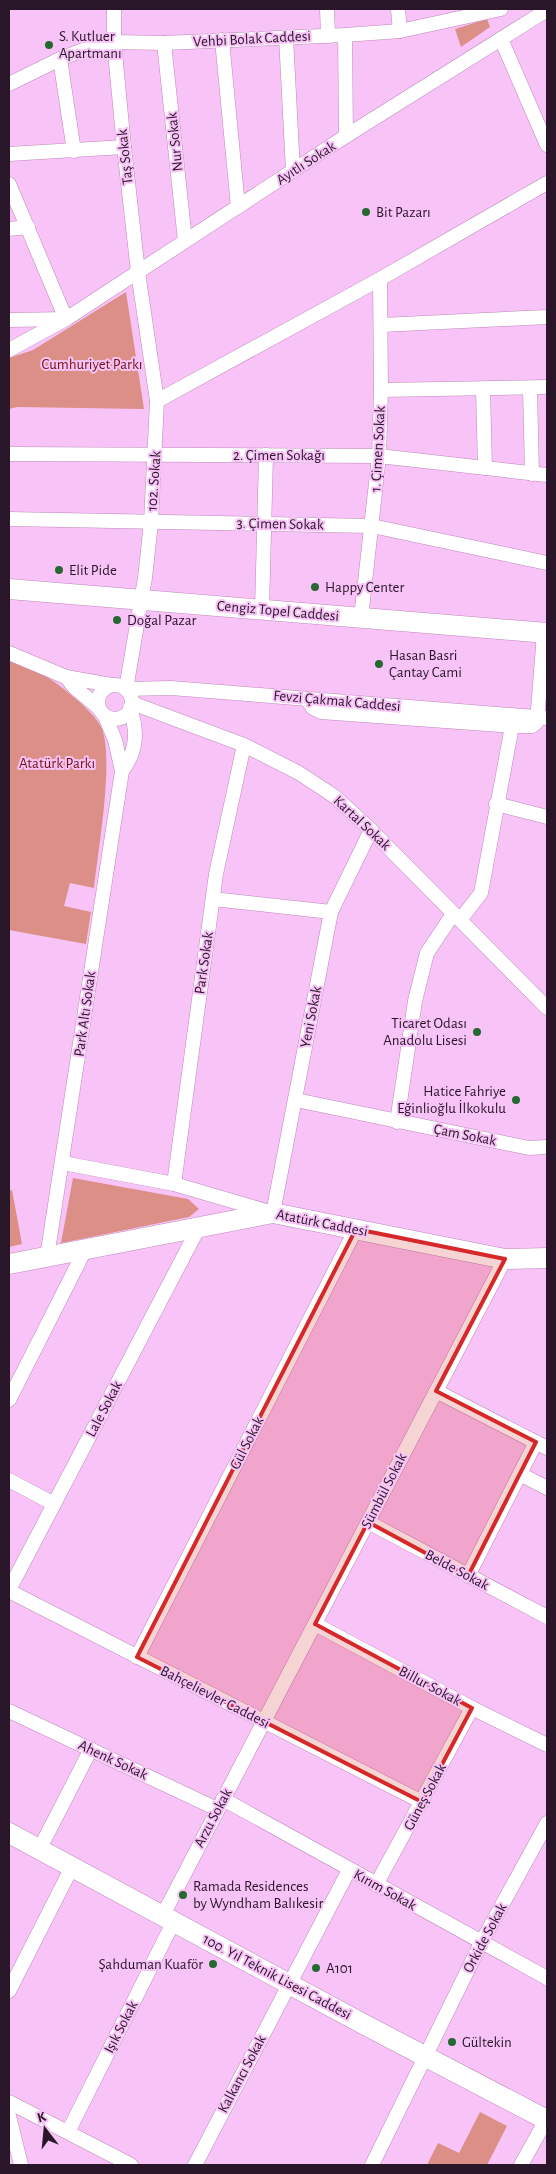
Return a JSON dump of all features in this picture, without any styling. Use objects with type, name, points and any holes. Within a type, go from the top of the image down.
[{"type":"main road","name":"Cengiz Topel Caddesi","points":[[9,589],[546,633]]},
{"type":"main road","name":"Atatürk Caddesi","points":[[9,1264],[272,1212],[505,1259],[547,1258]]},
{"type":"main road","name":"100. Yıl Teknik Lisesi Caddesi","points":[[9,1833],[546,2120]]},
{"type":"street","name":"Taş Sokak","points":[[114,9],[114,42],[138,272]]},
{"type":"street","points":[[327,9],[328,36]]},
{"type":"street","points":[[398,9],[400,30]]},
{"type":"street","name":"Vehbi Bolak Caddesi","points":[[9,84],[60,59],[83,50],[114,42],[164,43],[345,35],[400,30],[501,9]]},
{"type":"street","name":"Ayıtlı Sokak","points":[[9,350],[66,319],[346,136],[547,10]]},
{"type":"street","points":[[345,35],[346,136]]},
{"type":"street","points":[[286,38],[293,171]]},
{"type":"street","points":[[501,39],[547,144]]},
{"type":"street","points":[[222,40],[238,206]]},
{"type":"street","name":"Nur Sokak","points":[[164,43],[186,241]]},
{"type":"street","points":[[60,59],[74,151]]},
{"type":"street","points":[[9,154],[124,147]]},
{"type":"street","points":[[157,401],[380,279],[547,182]]},
{"type":"street","points":[[9,184],[66,319],[9,320]]},
{"type":"street","points":[[9,229],[28,227]]},
{"type":"street","name":"102. Sokak","points":[[126,689],[151,522],[156,454],[157,401],[138,272]]},
{"type":"street","name":"1. Çimen Sokak","points":[[360,618],[379,456],[381,390],[380,279]]},
{"type":"street","points":[[381,325],[547,317]]},
{"type":"street","points":[[381,390],[547,387]]},
{"type":"street","points":[[530,388],[532,474]]},
{"type":"street","points":[[483,389],[485,468]]},
{"type":"street","name":"2. Çimen Sokağı","points":[[9,454],[379,456],[547,475]]},
{"type":"street","points":[[262,610],[266,455]]},
{"type":"street","name":"3. Çimen Sokak","points":[[9,519],[372,526],[547,563]]},
{"type":"street","points":[[307,699],[313,708],[321,712],[532,726],[542,718],[546,633]]},
{"type":"street","points":[[9,653],[66,677],[122,686],[126,689],[136,730],[133,753],[122,771]]},
{"type":"street","points":[[66,677],[102,712],[117,719],[127,714],[131,706]]},
{"type":"street","points":[[110,685],[99,695],[102,712],[115,740],[122,771]]},
{"type":"street","name":"Fevzi Çakmak Caddesi","points":[[126,689],[171,688],[542,718]]},
{"type":"street","name":"Kartal Sokak","points":[[131,706],[244,745],[306,778],[334,796],[371,830],[547,1007]]},
{"type":"street","points":[[397,1122],[415,1001],[428,953],[456,917],[482,893],[496,804],[512,726]]},
{"type":"street","name":"Park Sokak","points":[[174,1184],[213,899],[244,745]]},
{"type":"street","name":"Park Altı Sokak","points":[[47,1257],[122,771]]},
{"type":"street","points":[[496,804],[547,817]]},
{"type":"street","name":"Yeni Sokak","points":[[272,1212],[296,1100],[331,912],[371,830]]},
{"type":"street","points":[[213,899],[331,912]]},
{"type":"street","name":"Çam Sokak","points":[[296,1100],[529,1148],[547,1147]]},
{"type":"street","points":[[63,1163],[174,1184],[272,1212]]},
{"type":"street","name":"Lale Sokak","points":[[9,1591],[199,1227]]},
{"type":"street","name":"Gül Sokak","points":[[137,1657],[356,1229]]},
{"type":"street","points":[[9,1400],[85,1250]]},
{"type":"street","name":"Sümbül Sokak","points":[[264,1722],[505,1259]]},
{"type":"street","points":[[436,1391],[542,1445],[520,1474],[468,1576]]},
{"type":"street","points":[[520,1474],[547,1488]]},
{"type":"street","points":[[9,1480],[54,1504]]},
{"type":"street","name":"Belde Sokak","points":[[368,1522],[547,1617]]},
{"type":"street","name":"Bahçelievler Caddesi","points":[[9,1591],[422,1802]]},
{"type":"street","name":"Billur Sokak","points":[[315,1624],[472,1708],[547,1745]]},
{"type":"street","name":"Güneş Sokak","points":[[376,1885],[472,1708]]},
{"type":"street","name":"Ahenk Sokak","points":[[9,1711],[91,1749],[220,1804]]},
{"type":"street","name":"Arzu Sokak","points":[[168,1918],[220,1804],[264,1722]]},
{"type":"street","points":[[39,1850],[91,1749]]},
{"type":"street","name":"Kırım Sokak","points":[[220,1804],[349,1870],[547,1978]]},
{"type":"street","name":"Orkide Sokak","points":[[372,2165],[424,2055],[481,1943],[547,1824]]},
{"type":"street","points":[[9,1989],[72,1867]]},
{"type":"street","points":[[290,1984],[349,1870]]},
{"type":"street","name":"Işık Sokak","points":[[68,2132],[168,1918]]},
{"type":"street","name":"Kalkancı Sokak","points":[[195,2165],[290,1984]]},
{"type":"street","points":[[9,2102],[131,2165]]},
{"type":"street","points":[[9,2116],[21,2165]]},
{"type":"street","points":[[522,2165],[546,2120]]},
{"type":"highlighted area","points":[[356,1229],[505,1259],[436,1391],[536,1442],[468,1576],[368,1522],[315,1624],[472,1708],[422,1802],[137,1657]]},
{"type":"green space","points":[[487,19],[490,27],[461,47],[455,29]]},
{"type":"green space","name":"Cumhuriyet Parkı","points":[[126,292],[144,409],[17,407],[9,409],[9,358],[33,350]]},
{"type":"green space","name":"Atatürk Parkı","points":[[9,660],[37,671],[53,681],[83,705],[102,729],[105,744],[106,784],[94,888],[70,883],[64,906],[91,912],[86,944],[9,930]]},
{"type":"green space","points":[[73,1178],[188,1199],[199,1209],[189,1217],[61,1243]]},
{"type":"green space","points":[[12,1190],[22,1244],[9,1247],[9,1191]]},
{"type":"green space","points":[[480,2112],[507,2126],[487,2165],[427,2165],[438,2143],[459,2153]]},
{"type":"place","name":"S. Kutluer Apartmanı","points":[[49,45]]},
{"type":"place","name":"Bit Pazarı","points":[[366,212]]},
{"type":"place","name":"Elit Pide","points":[[59,570]]},
{"type":"place","name":"Happy Center","points":[[315,587]]},
{"type":"place","name":"Doğal Pazar","points":[[117,620]]},
{"type":"place","name":"Hasan Basri Çantay Cami","points":[[379,664]]},
{"type":"place","name":"Ticaret Odası Anadolu Lisesi","points":[[477,1032]]},
{"type":"place","name":"Hatice Fahriye Eğinlioğlu İlkokulu","points":[[516,1100]]},
{"type":"place","name":"Ramada Residences by Wyndham Balıkesir","points":[[183,1895]]},
{"type":"place","name":"Şahduman Kuaför","points":[[213,1964]]},
{"type":"place","name":"A101","points":[[316,1968]]},
{"type":"place","name":"Gültekin","points":[[452,2042]]}]
